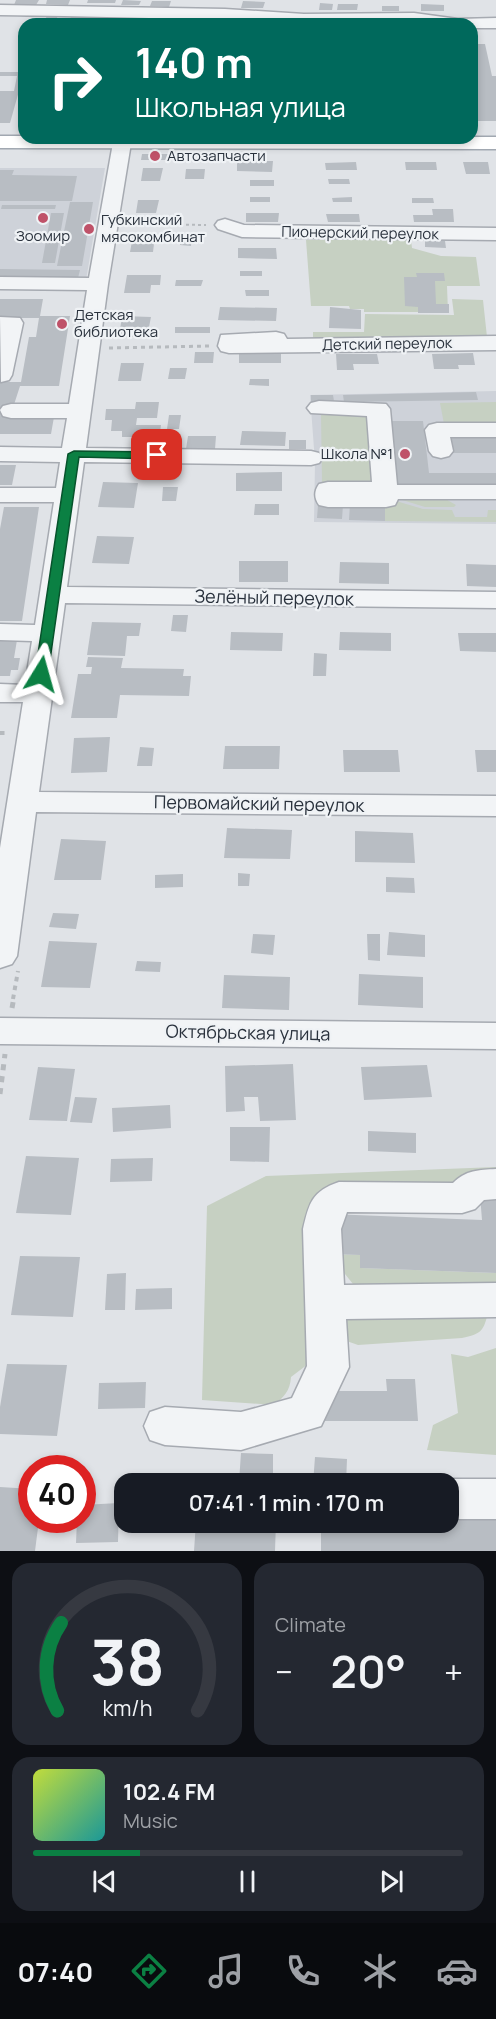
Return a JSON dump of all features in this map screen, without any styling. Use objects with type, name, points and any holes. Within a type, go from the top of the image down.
[{"type":"main road","points":[[0,142],[18,142]]},
{"type":"main road","points":[[478,143],[496,143]]},
{"type":"street","points":[[0,9],[126,18]]},
{"type":"street","points":[[478,24],[496,24]]},
{"type":"street","points":[[1,944],[9,835],[23,802],[99,284],[109,144]]},
{"type":"street","name":"Пионерский переулок","points":[[225,225],[242,231],[496,234]]},
{"type":"street","points":[[0,283],[99,284]]},
{"type":"street","points":[[0,323],[12,323],[1,375]]},
{"type":"street","name":"Детский переулок","points":[[229,346],[229,340],[276,339],[278,345],[496,343]]},
{"type":"street","points":[[318,408],[378,409],[385,489],[393,492],[496,492]]},
{"type":"street","points":[[11,411],[80,411]]},
{"type":"street","points":[[441,451],[437,430],[496,430]]},
{"type":"street","points":[[0,454],[311,458]]},
{"type":"street","points":[[0,495],[68,495]]},
{"type":"street","name":"Зелёный переулок","points":[[53,595],[496,600]]},
{"type":"street","points":[[0,632],[47,633]]},
{"type":"street","points":[[0,693],[38,694]]},
{"type":"street","name":"Первомайский переулок","points":[[23,802],[496,806]]},
{"type":"street","name":"Октябрьская улица","points":[[0,1030],[496,1036]]},
{"type":"street","points":[[165,1426],[241,1431],[306,1413],[328,1368],[322,1229],[327,1207],[339,1197],[462,1198],[475,1185],[496,1184]]},
{"type":"street","points":[[326,1302],[496,1300]]},
{"type":"street","points":[[459,1499],[496,1499]]},
{"type":"path","points":[[116,224],[225,225]]},
{"type":"path","points":[[102,348],[229,346]]},
{"type":"shaded area","points":[[0,168],[105,168],[86,280],[0,279]]},
{"type":"shaded area","name":"Школа №1","points":[[496,391],[496,524],[314,522],[315,462],[310,395]]},
{"type":"green space","points":[[306,240],[411,240],[412,248],[441,256],[476,257],[480,286],[447,286],[448,312],[364,312],[364,309],[350,309],[349,306],[311,306]]},
{"type":"green space","points":[[452,299],[483,300],[487,337],[319,339],[313,337],[313,332],[364,332],[365,314],[454,315]]},
{"type":"green space","points":[[496,402],[496,424],[444,424],[440,403]]},
{"type":"green space","points":[[321,414],[375,414],[379,484],[322,483]]},
{"type":"green space","points":[[435,493],[456,505],[454,507],[425,507],[399,499]]},
{"type":"green space","points":[[396,501],[423,509],[452,510],[455,517],[487,517],[488,510],[496,510],[496,522],[385,521],[385,505]]},
{"type":"green space","points":[[496,1167],[496,1180],[453,1190],[314,1200],[307,1212],[312,1361],[291,1377],[286,1393],[274,1405],[202,1400],[207,1206],[266,1176]]},
{"type":"green space","points":[[329,1254],[360,1255],[361,1268],[496,1273],[496,1285],[363,1289],[353,1284]]},
{"type":"green space","points":[[488,1312],[481,1331],[462,1338],[358,1345],[341,1339],[345,1313]]},
{"type":"green space","points":[[496,1348],[496,1455],[427,1450],[433,1425],[458,1413],[451,1354],[468,1357]]},
{"type":"building","points":[[16,0],[39,0],[36,5],[14,5]]},
{"type":"building","points":[[47,0],[70,0],[68,5],[46,4]]},
{"type":"building","points":[[88,0],[116,0],[115,3],[87,3]]},
{"type":"building","points":[[123,0],[141,1],[139,5],[121,5]]},
{"type":"building","points":[[152,1],[171,1],[169,7],[150,6]]},
{"type":"building","points":[[243,1],[265,2],[263,8],[241,8]]},
{"type":"building","points":[[320,3],[333,4],[332,10],[319,10]]},
{"type":"building","points":[[338,4],[358,4],[357,10],[337,10]]},
{"type":"building","points":[[421,4],[444,5],[444,11],[421,11]]},
{"type":"building","points":[[382,6],[399,6],[399,11],[382,11]]},
{"type":"building","points":[[47,15],[58,15],[57,18],[46,18]]},
{"type":"building","points":[[71,16],[85,16],[84,18],[70,18]]},
{"type":"building","points":[[92,16],[110,17],[110,18],[91,18]]},
{"type":"building","points":[[478,44],[485,44],[492,76],[496,76],[496,121],[478,121]]},
{"type":"building","points":[[0,72],[18,72],[18,95],[10,123],[0,123],[0,91],[14,91],[17,76],[0,76]]},
{"type":"building","points":[[142,154],[168,154],[167,160],[141,160]]},
{"type":"building","points":[[237,161],[273,161],[272,172],[237,171]]},
{"type":"building","points":[[356,162],[357,170],[326,170],[325,163]]},
{"type":"building","points":[[405,162],[436,162],[437,170],[406,170]]},
{"type":"building","points":[[463,162],[488,162],[490,174],[466,174]]},
{"type":"building","points":[[143,168],[163,168],[160,181],[141,181]]},
{"type":"building","points":[[186,169],[205,169],[204,179],[185,179]]},
{"type":"building","points":[[0,170],[14,170],[12,175],[77,176],[72,201],[0,201]]},
{"type":"building","points":[[328,179],[349,179],[350,184],[329,184]]},
{"type":"building","points":[[250,180],[274,180],[274,186],[250,186]]},
{"type":"building","points":[[250,197],[270,197],[270,202],[250,202]]},
{"type":"building","points":[[352,197],[352,202],[333,202],[332,198]]},
{"type":"building","points":[[412,198],[433,198],[434,203],[412,203]]},
{"type":"building","points":[[138,200],[159,200],[156,213],[136,213]]},
{"type":"building","points":[[70,202],[93,202],[82,266],[57,266]]},
{"type":"building","points":[[2,205],[56,205],[55,209],[1,209]]},
{"type":"building","points":[[432,209],[453,209],[454,222],[414,222],[413,215],[433,215]]},
{"type":"building","points":[[51,213],[64,213],[55,263],[42,263]]},
{"type":"building","points":[[246,213],[279,213],[278,222],[246,222]]},
{"type":"building","points":[[326,214],[359,214],[360,222],[328,222]]},
{"type":"building","points":[[133,236],[162,236],[160,244],[154,244],[153,252],[130,252]]},
{"type":"building","points":[[182,237],[192,237],[191,246],[180,245]]},
{"type":"building","points":[[425,241],[445,241],[446,248],[425,247]]},
{"type":"building","points":[[238,248],[276,248],[277,259],[238,258]]},
{"type":"building","points":[[0,269],[80,270],[78,278],[0,278]]},
{"type":"building","points":[[240,271],[262,271],[262,276],[240,276]]},
{"type":"building","points":[[416,273],[444,273],[445,281],[435,281],[436,304],[449,304],[449,313],[418,313],[418,307],[405,306],[404,277],[417,277]]},
{"type":"building","points":[[127,275],[161,275],[160,285],[151,285],[150,293],[124,293]]},
{"type":"building","points":[[176,280],[203,280],[201,286],[175,286]]},
{"type":"building","points":[[245,290],[269,290],[269,296],[246,296]]},
{"type":"building","points":[[0,299],[43,299],[40,316],[70,316],[59,386],[20,386],[10,417],[54,417],[51,434],[0,434],[0,382],[21,382],[29,337],[36,337],[39,318],[0,318]]},
{"type":"building","points":[[220,307],[277,308],[276,321],[218,320]]},
{"type":"building","points":[[330,307],[361,310],[361,329],[329,328]]},
{"type":"building","points":[[122,316],[151,317],[149,327],[154,327],[152,337],[119,337]]},
{"type":"building","points":[[175,327],[210,327],[210,333],[175,333]]},
{"type":"building","points":[[195,352],[214,352],[213,363],[194,363]]},
{"type":"building","points":[[239,353],[281,353],[281,363],[239,363]]},
{"type":"building","points":[[473,353],[475,365],[458,365],[459,369],[434,369],[432,354]]},
{"type":"building","points":[[336,354],[377,354],[379,364],[353,364],[354,370],[337,370]]},
{"type":"building","points":[[121,363],[144,363],[141,381],[118,381]]},
{"type":"building","points":[[170,368],[187,368],[185,379],[168,379]]},
{"type":"building","points":[[250,379],[269,379],[269,386],[249,385]]},
{"type":"building","points":[[476,392],[478,400],[344,402],[343,395]]},
{"type":"building","points":[[311,395],[333,395],[334,401],[311,402]]},
{"type":"building","points":[[136,402],[159,402],[157,418],[137,418],[136,425],[161,425],[160,433],[142,433],[141,437],[122,437],[122,431],[111,431],[112,420],[105,420],[106,409],[135,409]]},
{"type":"building","points":[[169,415],[181,415],[179,429],[167,429]]},
{"type":"building","points":[[386,421],[423,421],[429,473],[496,473],[496,490],[393,490]]},
{"type":"building","points":[[242,431],[286,432],[285,446],[240,445]]},
{"type":"building","points":[[443,434],[496,434],[496,453],[446,453]]},
{"type":"building","points":[[188,436],[216,436],[215,449],[186,449]]},
{"type":"building","points":[[289,440],[306,440],[306,449],[289,449]]},
{"type":"building","points":[[0,465],[16,465],[12,485],[0,485]]},
{"type":"building","points":[[282,472],[282,491],[236,491],[236,473]]},
{"type":"building","points":[[103,482],[138,483],[134,508],[98,507]]},
{"type":"building","points":[[163,487],[178,487],[176,501],[162,501]]},
{"type":"building","points":[[255,504],[279,504],[279,515],[254,515]]},
{"type":"building","points":[[350,504],[385,505],[385,521],[349,520]]},
{"type":"building","points":[[318,505],[343,505],[342,519],[317,518]]},
{"type":"building","points":[[4,507],[39,507],[22,621],[0,621],[0,529]]},
{"type":"building","points":[[97,536],[134,537],[129,564],[92,563]]},
{"type":"building","points":[[239,561],[288,561],[288,582],[239,582]]},
{"type":"building","points":[[340,562],[389,563],[389,584],[339,583]]},
{"type":"building","points":[[466,564],[496,565],[496,587],[467,586]]},
{"type":"building","points":[[173,615],[188,615],[186,632],[171,631]]},
{"type":"building","points":[[92,622],[141,623],[139,636],[127,636],[125,656],[87,655]]},
{"type":"building","points":[[231,632],[283,633],[282,651],[230,650]]},
{"type":"building","points":[[340,632],[391,633],[391,651],[339,650]]},
{"type":"building","points":[[458,633],[496,633],[496,652],[460,651]]},
{"type":"building","points":[[0,640],[17,640],[14,658],[20,658],[18,670],[11,670],[10,676],[0,676]]},
{"type":"building","points":[[314,653],[327,654],[326,676],[313,676]]},
{"type":"building","points":[[88,657],[123,658],[121,668],[184,669],[183,676],[191,676],[189,696],[120,695],[117,718],[71,718],[78,674],[91,674],[92,667],[86,667]]},
{"type":"building","points":[[110,737],[107,772],[71,773],[74,738]]},
{"type":"building","points":[[225,746],[280,746],[279,769],[223,769]]},
{"type":"building","points":[[140,747],[154,748],[152,766],[137,766]]},
{"type":"building","points":[[343,750],[398,750],[400,772],[344,772]]},
{"type":"building","points":[[475,750],[496,750],[496,772],[477,772]]},
{"type":"building","points":[[227,828],[292,830],[290,859],[224,858]]},
{"type":"building","points":[[355,831],[413,833],[415,863],[355,862]]},
{"type":"building","points":[[61,839],[106,841],[101,880],[54,880]]},
{"type":"building","points":[[238,873],[250,874],[249,886],[238,886]]},
{"type":"building","points":[[183,874],[183,887],[155,888],[155,875]]},
{"type":"building","points":[[386,877],[414,878],[415,893],[386,892]]},
{"type":"building","points":[[53,913],[79,914],[76,929],[49,927]]},
{"type":"building","points":[[389,932],[425,935],[425,957],[387,955]]},
{"type":"building","points":[[253,934],[275,935],[273,955],[251,953]]},
{"type":"building","points":[[367,934],[380,934],[380,961],[368,960]]},
{"type":"building","points":[[49,941],[97,943],[90,988],[41,987]]},
{"type":"building","points":[[137,961],[161,962],[160,972],[135,971]]},
{"type":"building","points":[[359,974],[423,977],[423,1008],[358,1005]]},
{"type":"building","points":[[224,975],[290,977],[289,1010],[222,1008]]},
{"type":"building","points":[[293,1064],[296,1120],[260,1121],[258,1097],[244,1097],[245,1111],[226,1112],[225,1066]]},
{"type":"building","points":[[427,1065],[432,1097],[364,1100],[361,1067]]},
{"type":"building","points":[[38,1067],[75,1069],[67,1121],[29,1120]]},
{"type":"building","points":[[75,1097],[97,1098],[92,1123],[70,1122]]},
{"type":"building","points":[[170,1105],[171,1128],[113,1132],[112,1108]]},
{"type":"building","points":[[230,1127],[270,1127],[269,1162],[230,1161]]},
{"type":"building","points":[[368,1131],[416,1133],[416,1153],[368,1151]]},
{"type":"building","points":[[26,1156],[79,1158],[71,1215],[16,1213]]},
{"type":"building","points":[[153,1158],[152,1181],[110,1182],[111,1159]]},
{"type":"building","points":[[480,1195],[496,1196],[496,1273],[360,1268],[360,1255],[329,1254],[330,1214],[482,1220]]},
{"type":"building","points":[[20,1256],[80,1257],[73,1317],[11,1315]]},
{"type":"building","points":[[126,1273],[125,1310],[105,1310],[107,1274]]},
{"type":"building","points":[[172,1288],[172,1309],[135,1310],[136,1289]]},
{"type":"building","points":[[7,1364],[67,1365],[57,1436],[0,1434],[0,1407]]},
{"type":"building","points":[[386,1379],[415,1379],[418,1421],[325,1421],[324,1391],[387,1391]]},
{"type":"building","points":[[146,1382],[145,1408],[98,1409],[99,1383]]},
{"type":"building","points":[[241,1453],[273,1454],[273,1473],[240,1473]]},
{"type":"building","points":[[315,1457],[347,1459],[346,1473],[314,1473]]},
{"type":"building","points":[[0,1487],[18,1488],[18,1533],[37,1533],[35,1551],[0,1551]]},
{"type":"building","points":[[114,1503],[114,1533],[118,1533],[118,1542],[76,1543],[76,1533],[96,1533],[96,1504]]},
{"type":"building","points":[[459,1515],[496,1516],[496,1551],[321,1551],[321,1533],[459,1533]]},
{"type":"building","points":[[195,1533],[276,1533],[275,1551],[194,1551]]},
{"type":"place","name":"Автозапчасти","points":[[155,156]]},
{"type":"place","name":"Зоомир","points":[[43,218]]},
{"type":"place","name":"Губкинский мясокомбинат","points":[[89,229]]},
{"type":"place","name":"Детская библиотека","points":[[62,324]]},
{"type":"place","name":"Школа №1","points":[[405,454]]},
{"type":"route","points":[[41,674],[74,454],[157,455]]}]
